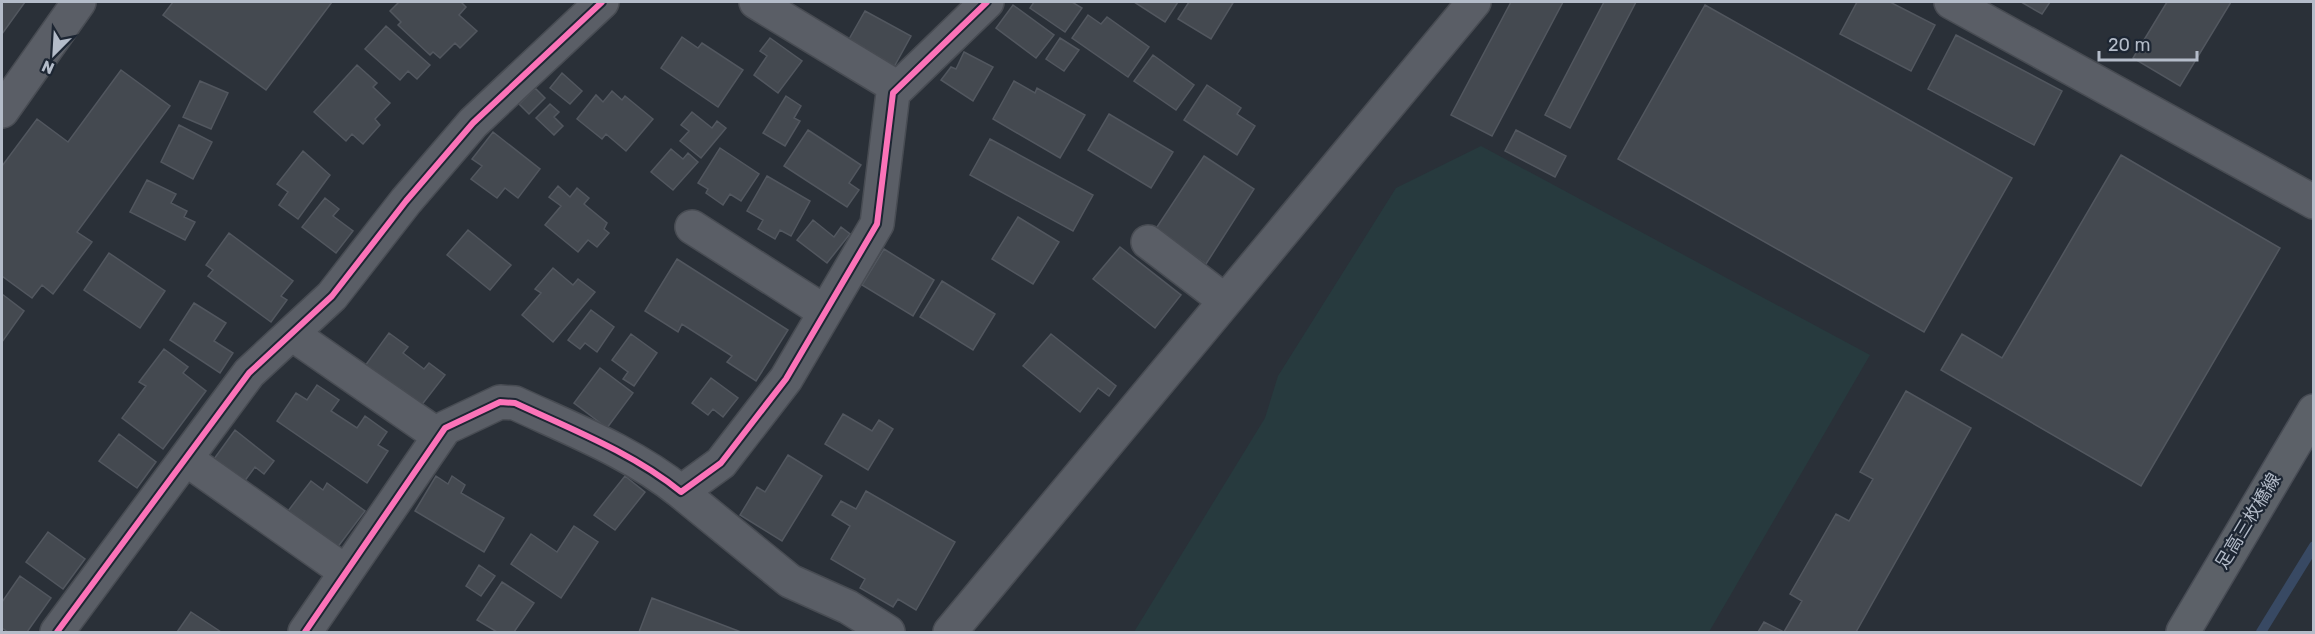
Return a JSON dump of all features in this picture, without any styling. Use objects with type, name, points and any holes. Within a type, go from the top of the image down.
[{"type":"main road","name":"足高三枚橋線","points":[[2183,633],[2313,411]]},
{"type":"street","points":[[2,111],[79,2]]},
{"type":"street","points":[[57,633],[249,373],[332,296],[406,201],[473,123],[602,2]]},
{"type":"street","points":[[756,2],[898,88]]},
{"type":"street","points":[[681,492],[721,464],[786,379],[877,224],[893,93],[987,2]]},
{"type":"street","points":[[950,633],[1224,300],[1474,2]]},
{"type":"street","points":[[1951,2],[2313,202]]},
{"type":"street","points":[[692,227],[825,312]]},
{"type":"street","points":[[1148,242],[1224,300]]},
{"type":"street","points":[[291,334],[439,436]]},
{"type":"street","points":[[304,633],[445,428],[500,402],[515,403],[652,471],[790,581],[848,607],[888,633]]},
{"type":"street","points":[[186,459],[346,572]]},
{"type":"green space","points":[[1481,146],[1870,355],[1709,632],[1134,632],[1265,418],[1278,376],[1396,188]]},
{"type":"building","points":[[2,2],[25,2],[2,34]]},
{"type":"building","points":[[173,2],[332,2],[266,90],[163,15]]},
{"type":"building","points":[[399,2],[461,2],[466,7],[459,15],[477,31],[460,48],[455,43],[440,58],[433,52],[430,55],[398,25],[401,22],[390,11]]},
{"type":"building","points":[[1034,2],[1072,2],[1082,8],[1065,32],[1030,8]]},
{"type":"building","points":[[1134,2],[1178,2],[1165,22]]},
{"type":"building","points":[[1189,2],[1233,3],[1211,39],[1178,19]]},
{"type":"building","points":[[1511,2],[1563,2],[1492,136],[1451,115]]},
{"type":"building","points":[[1604,2],[1636,2],[1570,128],[1545,115]]},
{"type":"building","points":[[1857,2],[1890,2],[1935,25],[1911,71],[1840,34]]},
{"type":"building","points":[[2021,2],[2050,2],[2042,14]]},
{"type":"building","points":[[2167,2],[2231,2],[2180,86],[2133,58]]},
{"type":"building","points":[[1013,5],[1054,35],[1036,58],[996,28]]},
{"type":"building","points":[[1705,5],[2012,178],[1924,332],[1618,159]]},
{"type":"building","points":[[865,11],[911,36],[894,67],[848,41]]},
{"type":"building","points":[[1088,15],[1101,24],[1107,17],[1149,47],[1128,77],[1072,38]]},
{"type":"building","points":[[386,26],[430,65],[417,79],[408,71],[400,80],[365,49]]},
{"type":"building","points":[[1956,35],[2062,91],[2034,145],[1928,89]]},
{"type":"building","points":[[682,37],[698,48],[702,43],[743,70],[718,107],[661,68]]},
{"type":"building","points":[[770,38],[802,61],[778,93],[754,75],[767,56],[760,51]]},
{"type":"building","points":[[1060,38],[1079,50],[1064,71],[1046,59]]},
{"type":"building","points":[[964,52],[993,67],[973,101],[941,80],[951,67],[956,69]]},
{"type":"building","points":[[1153,55],[1194,85],[1176,110],[1134,81]]},
{"type":"building","points":[[357,65],[377,83],[373,87],[390,103],[375,119],[380,125],[363,144],[352,134],[346,141],[314,112]]},
{"type":"building","points":[[121,70],[170,106],[77,232],[92,242],[53,294],[42,285],[32,298],[2,276],[2,166],[37,119],[68,142]]},
{"type":"building","points":[[562,73],[582,91],[570,104],[550,88]]},
{"type":"building","points":[[200,81],[228,93],[211,129],[183,117]]},
{"type":"building","points":[[1014,81],[1035,93],[1037,88],[1085,115],[1060,158],[993,119]]},
{"type":"building","points":[[1207,85],[1241,108],[1237,114],[1255,126],[1237,155],[1184,120]]},
{"type":"building","points":[[535,88],[545,98],[529,114],[519,104]]},
{"type":"building","points":[[612,91],[622,100],[625,96],[653,119],[626,151],[606,134],[602,139],[577,119],[596,95],[603,102]]},
{"type":"building","points":[[786,96],[801,106],[794,118],[800,121],[785,146],[763,133]]},
{"type":"building","points":[[550,104],[559,112],[554,117],[563,126],[554,135],[536,118]]},
{"type":"building","points":[[692,112],[712,128],[717,121],[726,128],[701,158],[680,141],[689,131],[681,125]]},
{"type":"building","points":[[1109,114],[1173,152],[1151,188],[1088,150]]},
{"type":"building","points":[[179,125],[212,142],[193,179],[161,162]]},
{"type":"building","points":[[808,130],[861,165],[849,183],[859,190],[847,207],[784,166]]},
{"type":"building","points":[[1516,130],[1566,156],[1555,177],[1505,151]]},
{"type":"building","points":[[493,132],[540,169],[518,198],[505,188],[497,198],[471,179],[482,166],[472,159]]},
{"type":"building","points":[[990,139],[1093,195],[1073,231],[970,175]]},
{"type":"building","points":[[720,148],[759,174],[741,201],[730,194],[723,205],[706,193],[708,189],[698,183]]},
{"type":"building","points":[[671,149],[683,159],[688,153],[698,162],[673,190],[651,172]]},
{"type":"building","points":[[303,151],[330,175],[298,219],[279,205],[288,192],[277,184]]},
{"type":"building","points":[[2121,155],[2280,248],[2141,486],[1941,370],[1962,334],[2002,358]]},
{"type":"building","points":[[1204,156],[1254,189],[1206,264],[1155,230]]},
{"type":"building","points":[[767,176],[810,201],[791,236],[780,230],[775,239],[758,229],[763,220],[747,211]]},
{"type":"building","points":[[147,180],[176,194],[171,203],[187,211],[184,217],[195,222],[185,240],[130,212]]},
{"type":"building","points":[[558,186],[570,197],[577,188],[589,198],[584,204],[607,223],[604,229],[609,233],[597,247],[588,240],[578,252],[545,225],[561,206],[549,197]]},
{"type":"building","points":[[325,198],[339,209],[333,216],[353,231],[336,253],[302,227]]},
{"type":"building","points":[[1018,217],[1059,242],[1033,284],[992,259]]},
{"type":"building","points":[[813,220],[834,237],[841,227],[850,234],[827,263],[797,240]]},
{"type":"building","points":[[468,230],[511,265],[490,290],[447,255]]},
{"type":"building","points":[[229,233],[293,281],[281,296],[287,300],[271,322],[208,276],[213,270],[206,265]]},
{"type":"building","points":[[1120,247],[1181,295],[1155,328],[1093,279]]},
{"type":"building","points":[[884,249],[934,280],[913,316],[862,285]]},
{"type":"building","points":[[109,253],[165,291],[140,328],[84,290]]},
{"type":"building","points":[[677,259],[788,330],[756,381],[727,362],[732,356],[682,324],[678,332],[645,311]]},
{"type":"building","points":[[553,268],[573,285],[578,279],[595,292],[553,342],[522,315],[541,293],[535,289]]},
{"type":"building","points":[[942,281],[995,314],[973,350],[920,317]]},
{"type":"building","points":[[2,294],[24,311],[2,342]]},
{"type":"building","points":[[194,303],[226,323],[214,341],[233,353],[220,373],[170,340]]},
{"type":"building","points":[[591,310],[614,327],[597,352],[585,343],[580,349],[568,340]]},
{"type":"building","points":[[389,333],[408,347],[403,353],[424,369],[429,363],[445,375],[417,411],[362,370]]},
{"type":"building","points":[[631,334],[657,353],[634,386],[623,379],[628,372],[612,360]]},
{"type":"building","points":[[1051,334],[1116,386],[1109,396],[1098,388],[1080,412],[1023,366]]},
{"type":"building","points":[[164,349],[188,367],[183,373],[206,391],[163,449],[122,418],[146,386],[139,382]]},
{"type":"building","points":[[600,368],[633,393],[607,428],[574,403]]},
{"type":"building","points":[[711,378],[738,398],[723,417],[713,409],[708,415],[692,403]]},
{"type":"building","points":[[317,385],[339,400],[331,411],[357,428],[365,416],[387,432],[378,445],[388,451],[367,483],[277,421],[296,393],[307,400]]},
{"type":"building","points":[[1906,391],[1971,428],[1856,632],[1784,632],[1802,601],[1790,594],[1836,514],[1849,521],[1873,479],[1860,472]]},
{"type":"building","points":[[843,414],[872,431],[879,420],[893,429],[868,470],[825,444]]},
{"type":"building","points":[[235,430],[274,461],[264,474],[255,467],[241,486],[211,463]]},
{"type":"building","points":[[119,434],[156,462],[137,488],[99,461]]},
{"type":"building","points":[[788,455],[822,476],[782,541],[740,515],[757,487],[765,492]]},
{"type":"building","points":[[436,476],[448,484],[452,476],[465,485],[461,493],[504,518],[484,552],[415,511]]},
{"type":"building","points":[[625,476],[645,492],[615,530],[594,515]]},
{"type":"building","points":[[311,481],[323,490],[327,483],[365,511],[337,548],[288,511]]},
{"type":"building","points":[[866,491],[955,542],[916,610],[898,599],[893,607],[860,588],[865,579],[831,559],[850,526],[832,515],[841,501],[856,509]]},
{"type":"building","points":[[574,526],[598,542],[561,598],[511,564],[531,534],[557,552]]},
{"type":"building","points":[[48,532],[85,559],[63,589],[26,562]]},
{"type":"building","points":[[479,565],[495,576],[481,596],[466,586]]},
{"type":"building","points":[[20,576],[51,598],[27,632],[8,632],[2,628],[2,602]]},
{"type":"building","points":[[502,582],[534,603],[514,632],[497,632],[477,620]]},
{"type":"building","points":[[652,598],[741,632],[639,632]]},
{"type":"building","points":[[191,612],[221,632],[177,632]]},
{"type":"building","points":[[1764,622],[1784,632],[1758,632]]},
{"type":"waterway","points":[[2261,632],[2314,546]]},
{"type":"cycle path","points":[[57,632],[249,373],[332,296],[406,201],[473,123],[602,2]]},
{"type":"cycle path","points":[[305,632],[445,428],[500,402],[515,403],[601,443],[643,465],[681,492],[721,463],[786,379],[877,224],[893,93],[987,2]]}]
